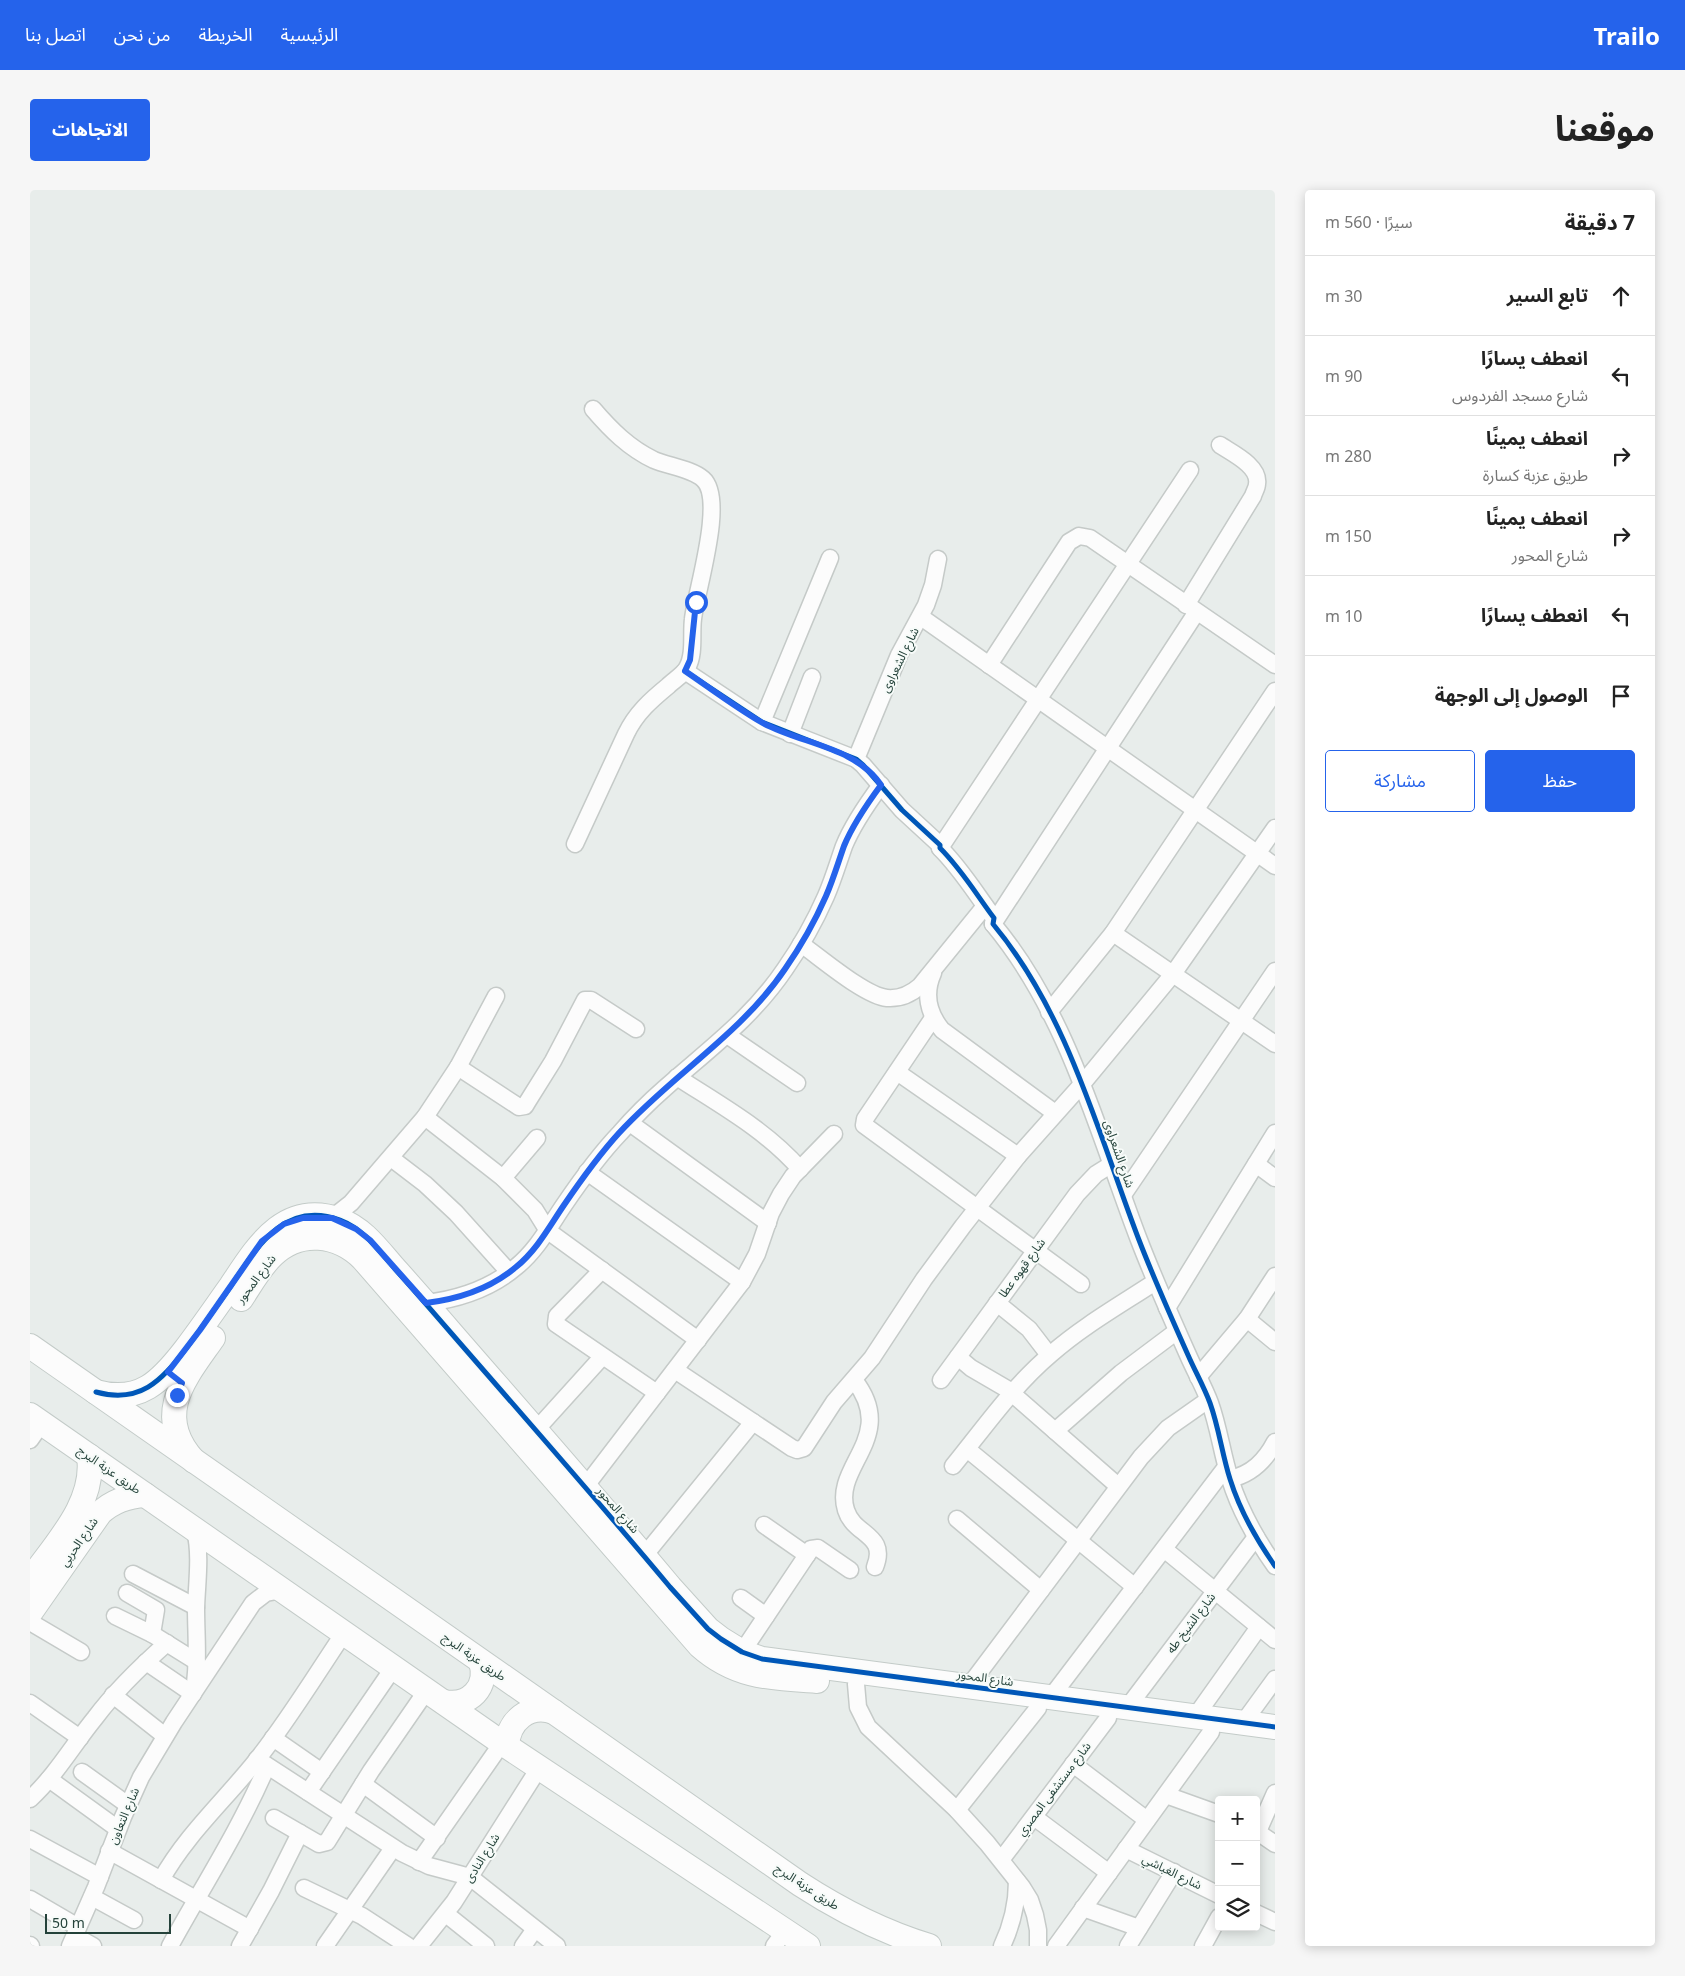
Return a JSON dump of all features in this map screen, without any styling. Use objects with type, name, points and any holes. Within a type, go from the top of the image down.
[{"type":"street","points":[[575,844],[635,717],[648,703],[685,671],[690,660],[693,619],[708,548],[712,494],[702,478],[654,460],[630,446],[593,409]]},
{"type":"street","points":[[993,924],[1107,749],[1191,609],[1253,496],[1258,482],[1254,472],[1246,461],[1220,445]]},
{"type":"street","points":[[940,848],[1190,470]]},
{"type":"street","points":[[989,665],[1069,542],[1080,536],[1090,538],[1275,666]]},
{"type":"street","points":[[762,722],[830,558]]},
{"type":"street","name":"شارع الشعراوى","points":[[938,559],[932,585],[921,617],[899,655],[856,760],[870,771],[902,810],[940,845],[940,848],[960,869],[994,918],[993,924],[1010,945],[1049,1012],[1083,1083],[1155,1282],[1208,1400],[1219,1433],[1228,1473],[1239,1503],[1256,1537],[1273,1558]]},
{"type":"street","points":[[921,617],[1275,866]]},
{"type":"street","points":[[685,671],[762,722],[856,760]]},
{"type":"street","points":[[790,734],[812,677]]},
{"type":"street","points":[[1049,1012],[1113,933],[1194,809],[1275,691]]},
{"type":"street","points":[[426,1303],[442,1301],[488,1286],[527,1257],[548,1231],[587,1172],[630,1122],[677,1077],[727,1035],[768,992],[801,944],[826,897],[851,832],[881,785]]},
{"type":"street","points":[[675,1370],[792,1448],[802,1450],[834,1402],[872,1358],[924,1279],[977,1208],[1018,1156],[1083,1083],[1173,974],[1275,828]]},
{"type":"street","points":[[801,944],[862,988],[887,998],[896,998],[913,992],[933,972],[985,906]]},
{"type":"street","points":[[1113,933],[1240,1022],[1275,1044]]},
{"type":"street","points":[[1123,1195],[1275,971]]},
{"type":"street","points":[[933,972],[928,992],[929,1006],[933,1018],[948,1035],[1056,1113]]},
{"type":"street","points":[[332,1218],[346,1209],[392,1158],[425,1117],[458,1067],[496,996]]},
{"type":"street","points":[[458,1067],[519,1107],[525,1106],[553,1061],[585,1000],[591,1000],[636,1029]]},
{"type":"street","points":[[933,1018],[864,1120],[865,1127],[1081,1284]]},
{"type":"street","points":[[727,1035],[797,1083]]},
{"type":"street","points":[[897,1072],[1018,1156]]},
{"type":"street","points":[[677,1077],[756,1129],[780,1147],[800,1169]]},
{"type":"street","points":[[425,1117],[504,1178],[535,1210],[548,1231],[698,1340]]},
{"type":"street","points":[[630,1122],[768,1223]]},
{"type":"street","points":[[1167,1308],[1275,1133]]},
{"type":"street","points":[[585,1487],[742,1282],[757,1254],[781,1194],[800,1169],[834,1134]]},
{"type":"street","points":[[504,1178],[537,1138]]},
{"type":"street","points":[[392,1158],[425,1184],[456,1213],[509,1272]]},
{"type":"street","name":"شارع قهوه عطا","points":[[941,1380],[1083,1186],[1096,1174],[1112,1164]]},
{"type":"street","points":[[1256,1164],[1275,1178]]},
{"type":"street","points":[[587,1172],[742,1282]]},
{"type":"street","name":"شارع المحور","points":[[194,1461],[180,1440],[175,1420],[175,1378],[200,1330],[268,1234],[284,1224],[303,1218],[332,1218],[349,1224],[363,1234],[426,1303],[644,1556],[664,1593],[700,1646],[717,1660],[737,1670],[773,1678],[856,1684],[1044,1703],[1203,1725],[1275,1741]]},
{"type":"street","name":"شارع المحور","points":[[96,1392],[110,1396],[131,1394],[175,1378],[275,1253],[290,1243],[307,1238],[325,1238],[342,1243],[363,1259],[664,1593],[721,1639],[742,1652],[775,1661],[844,1668],[969,1686],[1044,1703]]},
{"type":"street","points":[[602,1270],[557,1316],[555,1321],[558,1326],[657,1393]]},
{"type":"street","points":[[1198,1377],[1247,1319],[1275,1276]]},
{"type":"street","points":[[953,1466],[1012,1394],[1049,1355],[1080,1331],[1155,1282]]},
{"type":"street","points":[[997,1303],[1029,1329],[1049,1355]]},
{"type":"street","points":[[1247,1319],[1275,1342]]},
{"type":"street","points":[[1055,1431],[1121,1373],[1177,1330]]},
{"type":"street","name":"طريق عزبة البرج","points":[[30,1346],[814,1894],[876,1926],[929,1946]]},
{"type":"street","points":[[958,1356],[970,1368],[996,1382],[1012,1394],[1118,1486]]},
{"type":"street","points":[[536,1430],[602,1357]]},
{"type":"street","points":[[854,1380],[865,1397],[870,1424],[867,1438],[847,1482],[844,1502],[852,1521],[875,1543],[878,1555],[875,1567]]},
{"type":"street","points":[[969,1686],[1141,1456],[1161,1435],[1184,1416],[1208,1400]]},
{"type":"street","points":[[644,1556],[753,1422]]},
{"type":"street","name":"طريق عزبة البرج","points":[[34,1426],[89,1456],[436,1696],[780,1939],[808,1946]]},
{"type":"street","points":[[957,1810],[1044,1703],[1164,1549],[1228,1473],[1246,1474],[1270,1465],[1275,1442]]},
{"type":"street","points":[[967,1449],[1135,1587]]},
{"type":"street","name":"شارع الحربي","points":[[30,1578],[83,1502],[90,1480],[89,1456]]},
{"type":"street","name":"شارع الحربي","points":[[30,1613],[100,1513],[121,1499],[145,1495]]},
{"type":"street","points":[[957,1519],[1041,1590]]},
{"type":"street","points":[[764,1525],[807,1555]]},
{"type":"street","name":"شارع التعاون","points":[[193,1694],[197,1662],[196,1607],[199,1553],[195,1530]]},
{"type":"street","name":"شارع الشيخ طه","points":[[1117,1713],[1256,1537]]},
{"type":"street","points":[[742,1652],[812,1549],[818,1548],[850,1570]]},
{"type":"street","points":[[1164,1549],[1275,1640]]},
{"type":"street","points":[[133,1574],[196,1607]]},
{"type":"street","name":"شارع التعاون","points":[[74,1936],[92,1897],[128,1805],[165,1736],[253,1603],[266,1593],[282,1590]]},
{"type":"street","points":[[127,1593],[155,1608],[156,1614],[152,1634]]},
{"type":"street","points":[[741,1598],[766,1616]]},
{"type":"street","points":[[115,1616],[152,1634],[197,1662]]},
{"type":"street","points":[[30,1622],[81,1652]]},
{"type":"street","points":[[1056,1946],[1166,1795],[1203,1725],[1259,1627]]},
{"type":"street","points":[[170,1946],[227,1848],[273,1738],[344,1633]]},
{"type":"street","points":[[118,1829],[38,1787],[114,1696],[167,1643]]},
{"type":"street","points":[[146,1662],[193,1694]]},
{"type":"street","points":[[274,1818],[319,1844],[323,1844],[328,1840],[362,1784],[436,1696],[453,1704],[463,1702],[475,1694],[482,1681],[481,1662]]},
{"type":"street","points":[[308,1792],[394,1667]]},
{"type":"street","points":[[1242,1723],[1275,1679]]},
{"type":"street","points":[[856,1684],[858,1707],[868,1726],[957,1810],[1017,1881],[1033,1908],[1038,1930],[1038,1946]]},
{"type":"street","points":[[114,1696],[165,1736]]},
{"type":"street","points":[[30,1703],[80,1738]]},
{"type":"street","points":[[419,1862],[504,1744],[514,1723],[521,1716],[530,1712],[539,1710],[554,1712]]},
{"type":"street","name":"شارع مستشفى المصري","points":[[1001,1860],[1073,1764],[1117,1713]]},
{"type":"street","name":"شارع المحور","points":[[1203,1725],[1242,1723],[1275,1727]]},
{"type":"street","points":[[273,1738],[322,1772]]},
{"type":"street","points":[[262,1763],[393,1848],[419,1862],[449,1873],[470,1877],[556,1946]]},
{"type":"street","points":[[161,1880],[186,1840],[262,1763]]},
{"type":"street","points":[[1073,1764],[1147,1820]]},
{"type":"street","name":"شارع النادى","points":[[420,1946],[446,1914],[539,1768]]},
{"type":"street","points":[[82,1772],[128,1805]]},
{"type":"street","points":[[362,1784],[436,1838]]},
{"type":"street","points":[[1260,1826],[1275,1793]]},
{"type":"street","points":[[1166,1795],[1215,1813]]},
{"type":"street","points":[[1034,1817],[1108,1873]]},
{"type":"street","points":[[240,1946],[288,1859],[300,1833]]},
{"type":"street","points":[[1260,1835],[1275,1844]]},
{"type":"street","points":[[30,1839],[100,1877]]},
{"type":"street","points":[[325,1946],[393,1848]]},
{"type":"street","name":"شارع الغباشي","points":[[1126,1849],[1215,1892]]},
{"type":"street","points":[[109,1851],[250,1929]]},
{"type":"street","points":[[1128,1946],[1174,1872]]},
{"type":"street","points":[[1002,1946],[1014,1912],[1017,1881]]},
{"type":"street","points":[[304,1888],[376,1924],[408,1946]]},
{"type":"street","points":[[92,1897],[134,1920]]},
{"type":"street","points":[[30,1899],[74,1936],[93,1946]]},
{"type":"street","points":[[1083,1908],[1139,1928]]},
{"type":"street","points":[[446,1914],[486,1946]]},
{"type":"street","points":[[1260,1915],[1275,1922]]},
{"type":"street","points":[[1203,1946],[1215,1924]]},
{"type":"street","points":[[523,1946],[535,1929]]},
{"type":"cycle path","points":[[685,671],[762,722],[856,759],[902,810],[940,845],[940,848],[962,873],[994,918],[993,924],[1019,959],[1042,996],[1079,1076],[1145,1255],[1210,1403],[1234,1491],[1255,1535],[1275,1566]]},
{"type":"cycle path","points":[[96,1392],[125,1395],[137,1392],[158,1380],[185,1350],[251,1256],[274,1231],[288,1222],[303,1216],[320,1215],[340,1220],[364,1235],[377,1248],[708,1629],[742,1652],[762,1659],[1275,1727]]},
{"type":"route","points":[[177,1395],[182,1383],[168,1372],[200,1330],[262,1241],[276,1228],[294,1220],[313,1216],[332,1218],[349,1224],[370,1240],[426,1303],[458,1297],[488,1286],[502,1278],[527,1257],[538,1244],[562,1207],[620,1132],[664,1088],[703,1057],[748,1015],[768,992],[793,957],[820,909],[857,820],[881,785],[864,765],[856,760],[775,729],[685,671],[690,660],[696,602]]}]
